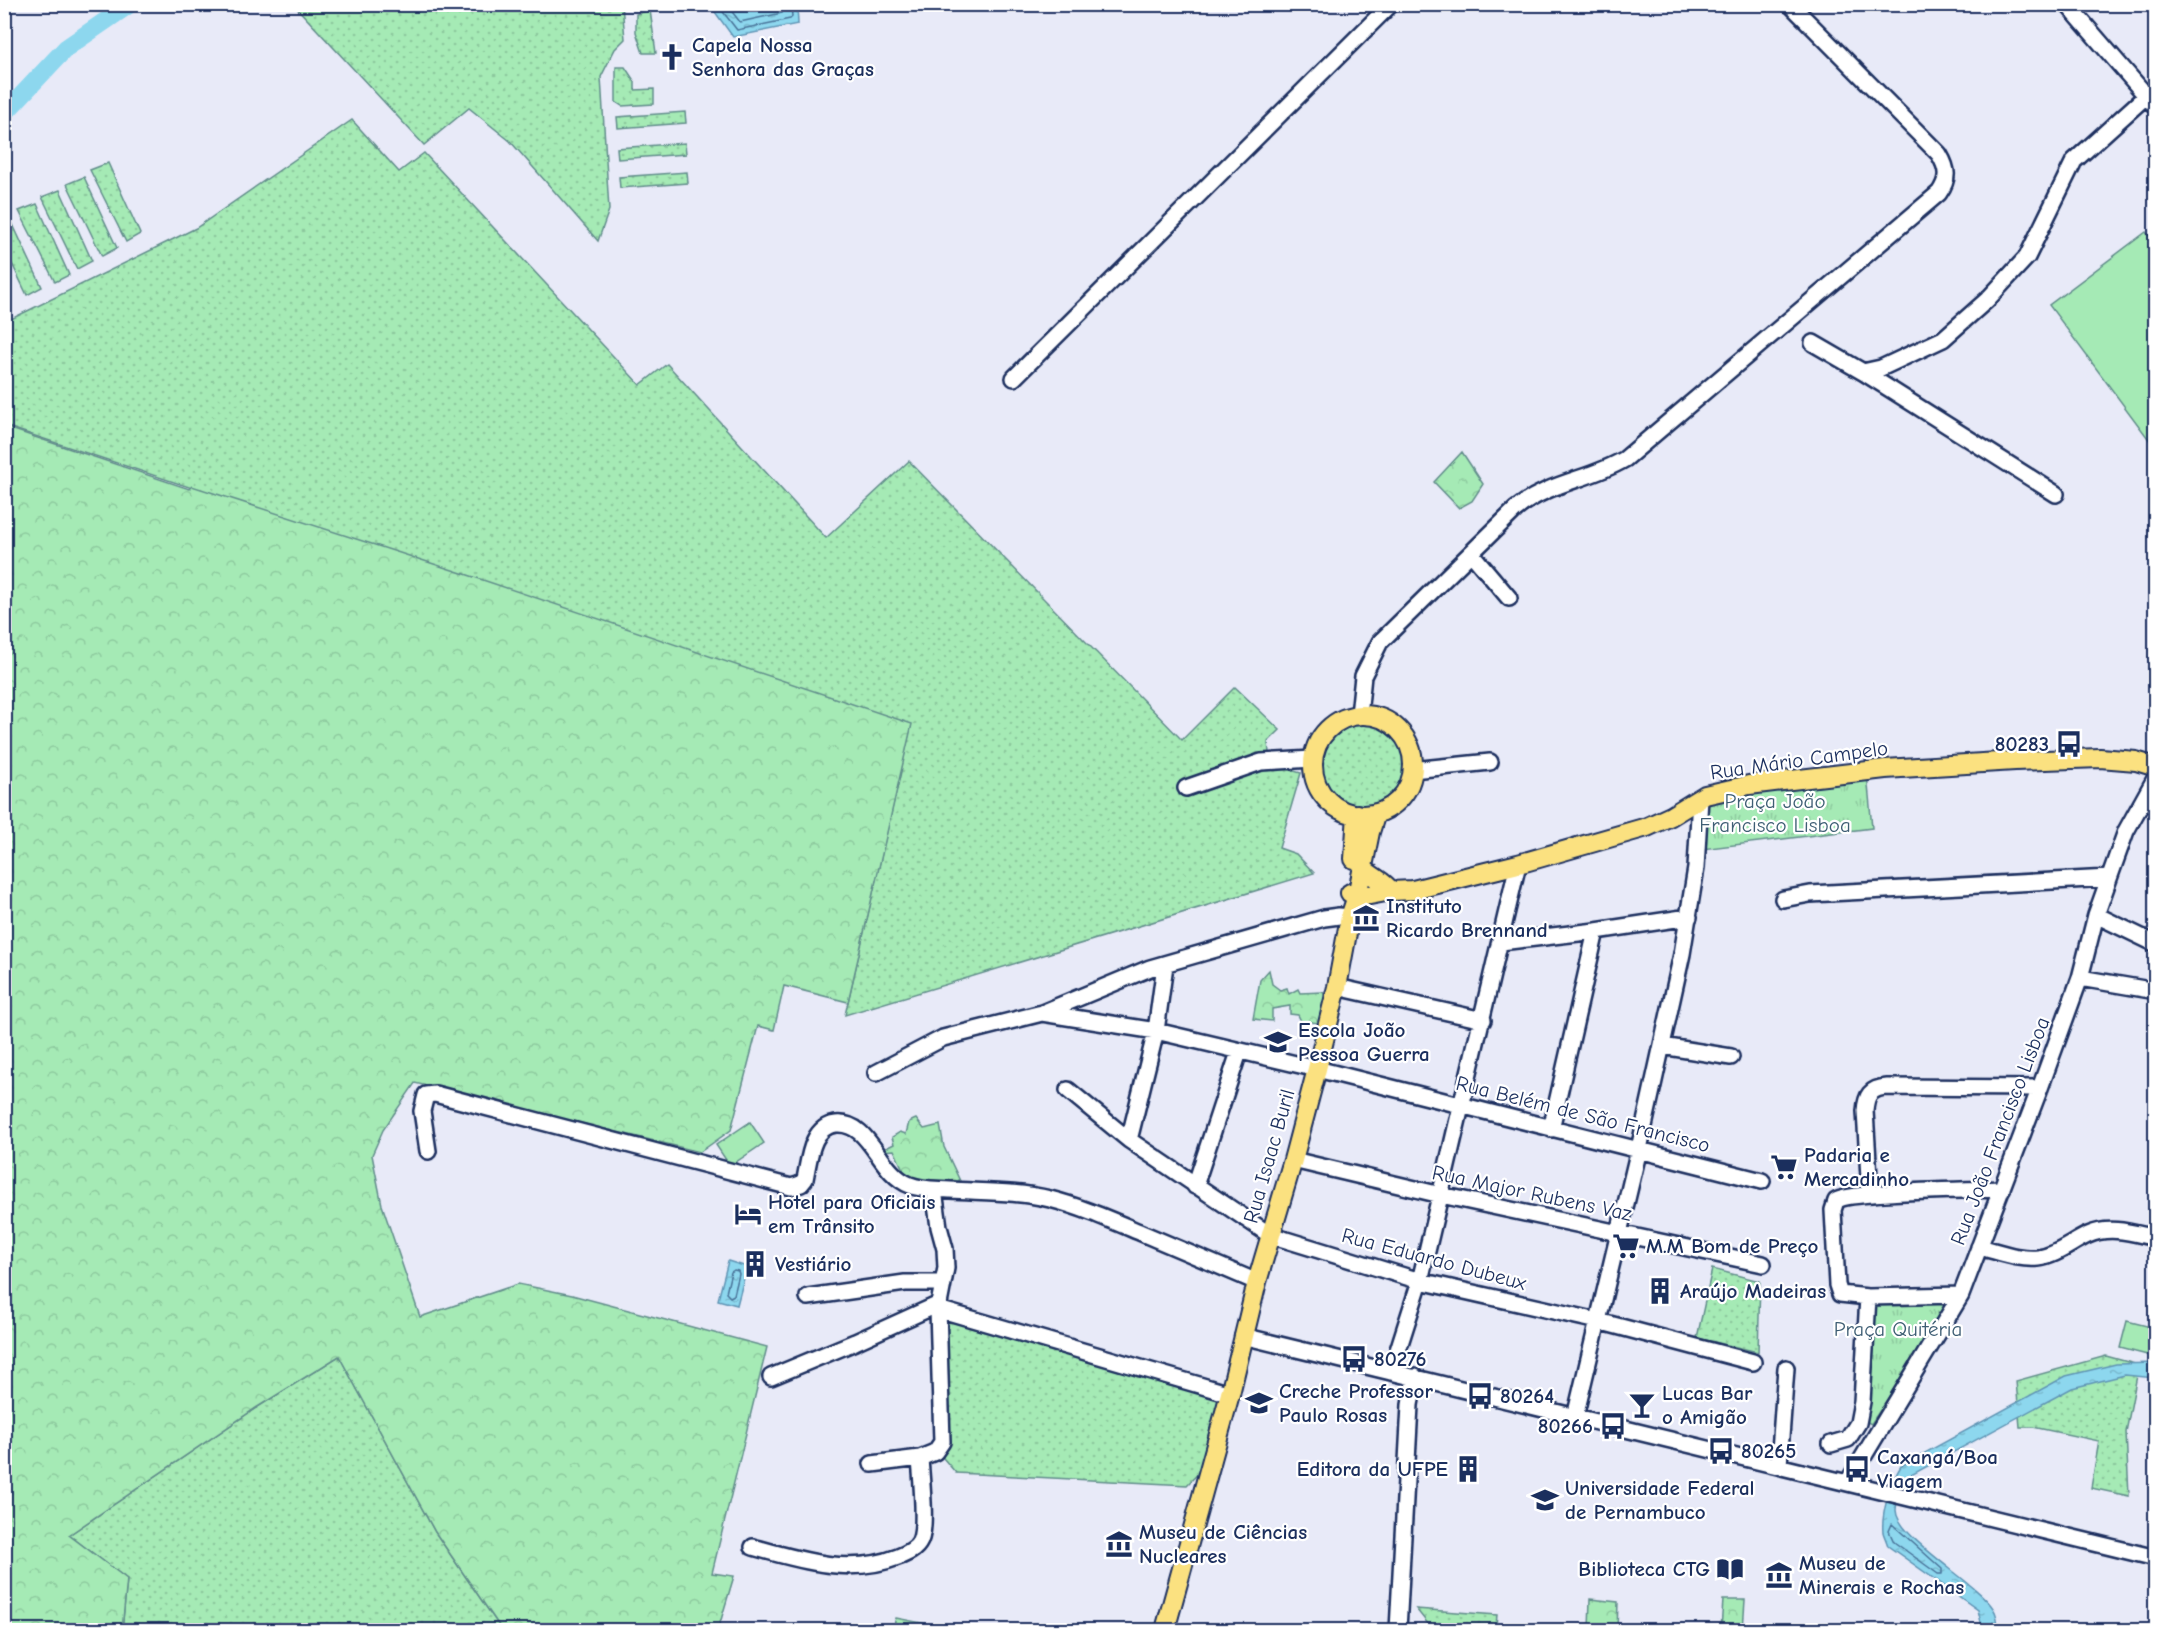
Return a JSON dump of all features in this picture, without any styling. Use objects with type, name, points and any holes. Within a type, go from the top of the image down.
[{"type":"main road","points":[[1359,715],[1378,717],[1395,726],[1407,742],[1412,760],[1412,770],[1406,789],[1385,809],[1376,813],[1357,814],[1339,808],[1324,796],[1315,778],[1313,759],[1319,740],[1332,725],[1359,715]]},
{"type":"main road","name":"Rua Mário Campelo","points":[[1354,895],[1413,890],[1518,864],[1647,826],[1671,816],[1712,793],[1749,785],[1885,769],[2015,760],[2100,758],[2129,760],[2156,767]]},
{"type":"main road","name":"Rua Isaac Buril","points":[[1165,1630],[1230,1394],[1257,1282],[1317,1069],[1337,987],[1350,917],[1347,910],[1363,868],[1376,813]]},
{"type":"main road","name":"Rua Isaac Buril","points":[[1354,895],[1353,868],[1357,814]]},
{"type":"main road","points":[[1363,868],[1375,879],[1386,884],[1391,891]]},
{"type":"street","points":[[1014,378],[1391,4]]},
{"type":"street","points":[[1359,715],[1363,676],[1380,642],[1516,510],[1538,493],[1599,472],[1625,459],[1939,193],[1945,185],[1947,174],[1940,154],[1790,4]]},
{"type":"street","points":[[1863,372],[1881,368],[1943,339],[1987,300],[2027,257],[2073,160],[2151,101],[2067,4]]},
{"type":"street","points":[[1813,343],[2056,494]]},
{"type":"street","points":[[1471,553],[1509,598]]},
{"type":"street","points":[[1186,789],[1261,762],[1313,759]]},
{"type":"street","points":[[1412,770],[1491,762]]},
{"type":"street","name":"Rua João Francisco Lisboa","points":[[1848,1482],[1961,1294],[2080,978],[2097,915],[2126,831],[2156,777]]},
{"type":"street","points":[[1575,1417],[1639,1149],[1689,917],[1696,868],[1700,798]]},
{"type":"street","points":[[1391,1372],[1420,1281],[1518,864]]},
{"type":"street","points":[[1783,899],[1810,894],[2109,878]]},
{"type":"street","points":[[2097,915],[2156,944]]},
{"type":"street","points":[[1130,1140],[1156,1031],[1165,965],[1260,935],[1324,918],[1350,917]]},
{"type":"street","points":[[1501,942],[1689,917]]},
{"type":"street","points":[[1551,1129],[1596,931]]},
{"type":"street","name":"Rua Belém de São Francisco","points":[[876,1073],[943,1038],[1042,1013],[1150,968],[1165,965]]},
{"type":"street","points":[[2080,978],[2156,991]]},
{"type":"street","points":[[1337,987],[1483,1020]]},
{"type":"street","name":"Rua Belém de São Francisco","points":[[1042,1013],[1156,1031],[1762,1180]]},
{"type":"street","points":[[1662,1046],[1731,1057]]},
{"type":"street","points":[[1195,1186],[1239,1052]]},
{"type":"street","points":[[1870,1194],[1865,1111],[1866,1098],[1870,1092],[1878,1088],[2040,1088]]},
{"type":"street","name":"Rua Eduardo Dubeux","points":[[1068,1090],[1130,1140],[1270,1235],[1420,1281],[1598,1321],[1753,1362]]},
{"type":"street","points":[[428,1151],[422,1104],[426,1095],[435,1094],[790,1187],[801,1184],[805,1179],[818,1133],[826,1126],[842,1124],[856,1128],[886,1167],[911,1186],[934,1190],[1049,1199],[1114,1222],[1257,1282]]},
{"type":"street","name":"Rua Major Rubens Vaz","points":[[1293,1160],[1441,1195],[1763,1264]]},
{"type":"street","points":[[1961,1294],[1868,1297],[1840,1294],[1837,1285],[1833,1210],[1836,1201],[1842,1197],[1870,1194],[2002,1189]]},
{"type":"street","points":[[872,1464],[920,1458],[935,1452],[942,1442],[938,1306],[946,1268],[945,1249],[939,1227],[934,1190]]},
{"type":"street","points":[[1979,1247],[2023,1258],[2038,1258],[2090,1234],[2108,1230],[2156,1238]]},
{"type":"street","points":[[808,1297],[905,1283],[943,1282]]},
{"type":"street","points":[[1831,1444],[1848,1439],[1858,1423],[1862,1402],[1868,1297]]},
{"type":"street","points":[[771,1377],[938,1306],[1230,1394]]},
{"type":"street","points":[[1243,1336],[2156,1558]]},
{"type":"street","points":[[1779,1465],[1786,1368]]},
{"type":"street","points":[[1398,1630],[1410,1405],[1415,1377]]},
{"type":"street","points":[[753,1547],[818,1564],[870,1564],[906,1554],[917,1546],[923,1528],[920,1458]]},
{"type":"green space","points":[[294,5],[622,5],[625,39],[615,49],[601,77],[609,210],[598,241],[510,141],[469,108],[424,145]]},
{"type":"green space","points":[[650,10],[656,53],[643,53],[636,32],[636,14]]},
{"type":"green space","points":[[616,67],[625,67],[635,82],[635,90],[654,89],[654,104],[622,106],[616,102]]},
{"type":"green space","points":[[685,112],[686,123],[618,128],[617,117]]},
{"type":"green space","points":[[352,120],[399,172],[424,153],[640,385],[667,364],[826,538],[909,461],[1182,740],[1235,687],[1280,730],[1268,742],[1270,764],[1301,773],[1279,848],[1296,854],[1314,873],[845,1015],[911,726],[5,426],[5,322],[196,228]]},
{"type":"green space","points":[[685,143],[686,154],[618,159],[617,148]]},
{"type":"green space","points":[[108,163],[140,234],[126,242],[90,170]]},
{"type":"green space","points":[[687,172],[688,183],[620,188],[619,177]]},
{"type":"green space","points":[[84,177],[117,248],[102,256],[67,184]]},
{"type":"green space","points":[[60,190],[92,261],[77,269],[42,197]]},
{"type":"green space","points":[[37,204],[69,275],[55,282],[19,211]]},
{"type":"green space","points":[[9,216],[42,287],[27,295],[5,249],[5,218]]},
{"type":"green space","points":[[2146,232],[2156,245],[2156,436],[2150,441],[2049,305]]},
{"type":"green space","points":[[5,427],[189,489],[192,486],[468,575],[912,724],[848,1002],[784,986],[774,1030],[758,1026],[731,1130],[700,1152],[415,1083],[383,1130],[372,1155],[382,1205],[420,1317],[518,1284],[572,1295],[767,1347],[712,1573],[734,1576],[718,1630],[502,1630],[435,1532],[339,1356],[256,1408],[69,1535],[127,1579],[122,1630],[5,1630]]},
{"type":"green space","points":[[1462,452],[1483,484],[1472,501],[1459,508],[1434,482]]},
{"type":"green space","points":[[1363,722],[1387,729],[1399,741],[1406,765],[1399,789],[1387,801],[1363,808],[1339,801],[1327,789],[1320,765],[1327,741],[1339,729]]},
{"type":"green space","name":"Praça João Francisco Lisboa","points":[[1867,774],[1872,828],[1702,849],[1706,799]]},
{"type":"green space","points":[[1269,970],[1272,984],[1280,990],[1287,988],[1289,994],[1298,989],[1300,993],[1323,992],[1325,997],[1319,1023],[1301,1021],[1298,1015],[1290,1014],[1290,1006],[1272,1009],[1272,1021],[1253,1019],[1260,980]]},
{"type":"green space","points":[[916,1119],[924,1129],[940,1125],[944,1147],[960,1181],[924,1180],[906,1176],[894,1150],[880,1151],[894,1144],[892,1137],[900,1132],[906,1134],[909,1122]]},
{"type":"green space","points":[[750,1122],[764,1143],[730,1166],[716,1145]]},
{"type":"green space","points":[[1712,1269],[1760,1281],[1758,1352],[1697,1338]]},
{"type":"green space","name":"Praça Quitéria","points":[[1875,1301],[1948,1302],[1944,1313],[1871,1424],[1862,1419]]},
{"type":"green space","points":[[949,1315],[1230,1394],[1211,1460],[1187,1485],[956,1473],[937,1451],[935,1326]]},
{"type":"green space","points":[[2127,1321],[2155,1328],[2155,1357],[2120,1348]]},
{"type":"green space","points":[[339,1356],[435,1532],[502,1630],[122,1630],[127,1579],[69,1535],[256,1408]]},
{"type":"green space","points":[[2106,1356],[2139,1365],[2126,1432],[2129,1496],[2091,1488],[2099,1441],[2033,1427],[2020,1427],[2016,1381]]},
{"type":"green space","points":[[1590,1599],[1618,1602],[1617,1630],[1589,1630]]},
{"type":"green space","points":[[1723,1600],[1745,1600],[1743,1630],[1721,1630]]},
{"type":"green space","points":[[1416,1609],[1497,1615],[1496,1626],[1504,1626],[1504,1630],[1447,1630],[1429,1625]]},
{"type":"green space","points":[[896,1618],[957,1630],[892,1630]]},
{"type":"water","points":[[710,5],[797,5],[798,24],[733,37]]},
{"type":"water","points":[[728,1261],[747,1267],[737,1305],[718,1300]]},
{"type":"water","points":[[2155,1363],[2155,1378],[2125,1375],[2072,1388],[1911,1475],[1906,1483],[1896,1505],[1899,1521],[1922,1546],[1984,1597],[1994,1610],[1998,1630],[1983,1630],[1978,1610],[1888,1546],[1883,1532],[1885,1507],[1890,1489],[1901,1466],[2066,1376],[2116,1364]]},
{"type":"waterway","points":[[4,114],[66,48],[130,4]]},
{"type":"place","name":"Capela Nossa Senhora das Graças","points":[[672,57]]},
{"type":"place","name":"80283","points":[[2069,744]]},
{"type":"place","name":"Instituto Ricardo Brennand","points":[[1366,918]]},
{"type":"place","name":"Escola João Pessoa Guerra","points":[[1278,1042]]},
{"type":"place","name":"Padaria e Mercadinho","points":[[1784,1167]]},
{"type":"place","name":"Hotel para Oficiais em Trânsito","points":[[748,1214]]},
{"type":"place","name":"M.M Bom de Preço","points":[[1626,1246]]},
{"type":"place","name":"Vestiário","points":[[755,1264]]},
{"type":"place","name":"Araújo Madeiras","points":[[1660,1291]]},
{"type":"place","name":"80276","points":[[1354,1359]]},
{"type":"place","name":"80264","points":[[1480,1396]]},
{"type":"place","name":"Creche Professor Paulo Rosas","points":[[1259,1403]]},
{"type":"place","name":"Lucas Bar o Amigão","points":[[1642,1405]]},
{"type":"place","name":"80266","points":[[1613,1426]]},
{"type":"place","name":"80265","points":[[1721,1451]]},
{"type":"place","name":"Editora da UFPE","points":[[1468,1469]]},
{"type":"place","name":"Caxangá/Boa Viagem","points":[[1857,1469]]},
{"type":"place","name":"Universidade Federal de Pernambuco","points":[[1545,1500]]},
{"type":"place","name":"Museu de Ciências Nucleares","points":[[1119,1544]]},
{"type":"place","name":"Biblioteca CTG","points":[[1730,1569]]},
{"type":"place","name":"Museu de Minerais e Rochas","points":[[1779,1575]]}]
